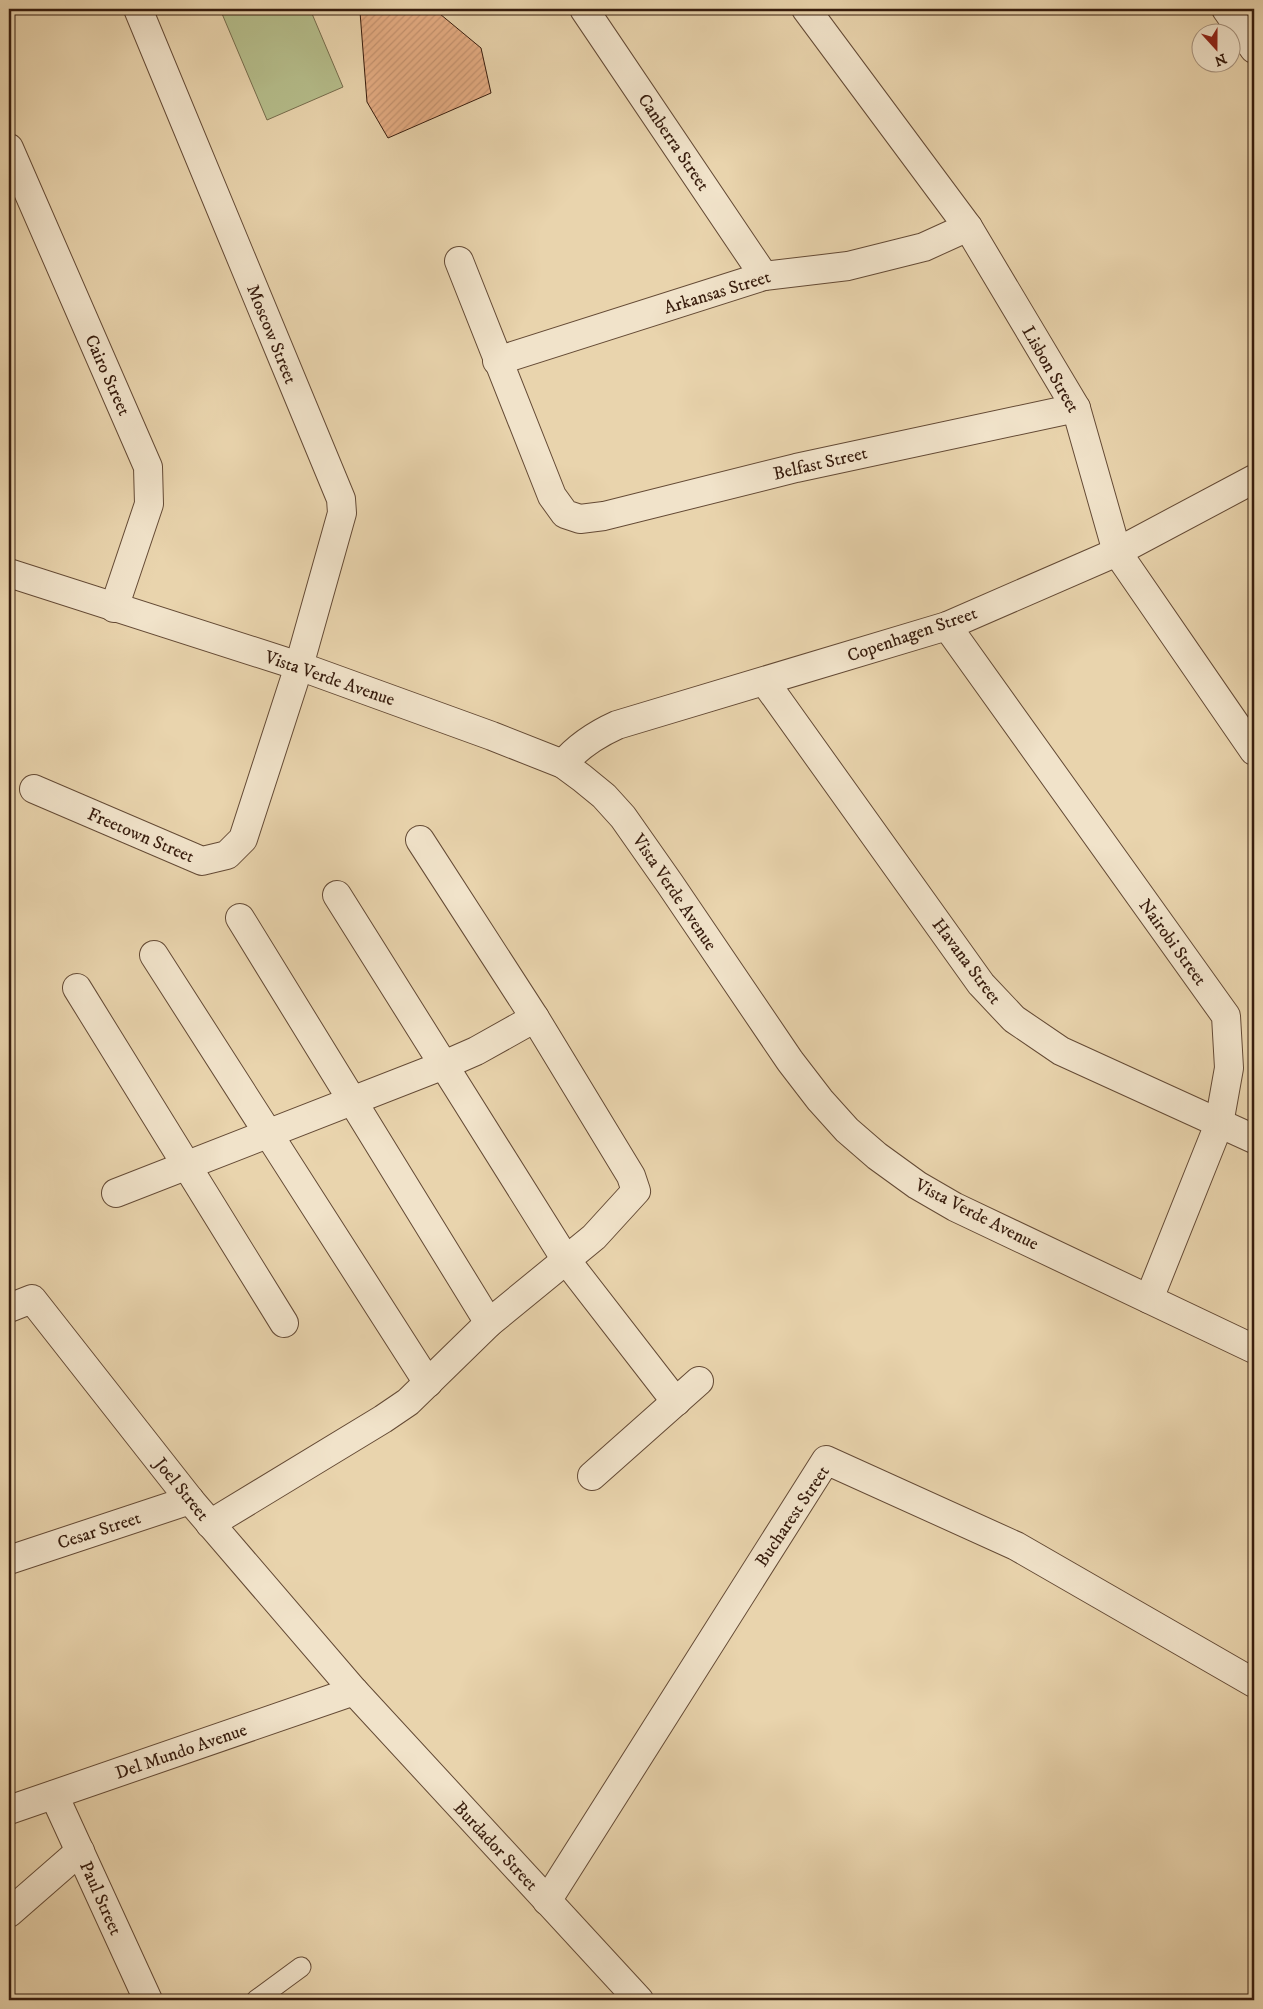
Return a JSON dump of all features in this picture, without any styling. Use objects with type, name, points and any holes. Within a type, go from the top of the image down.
[{"type":"street","name":"Moscow Street","points":[[138,9],[341,499],[342,513],[299,666]]},
{"type":"street","name":"Canberra Street","points":[[584,9],[764,276]]},
{"type":"street","name":"Lisbon Street","points":[[806,9],[968,227],[1076,408],[1117,552],[1254,750]]},
{"type":"street","points":[[1226,9],[1254,49]]},
{"type":"street","name":"Cairo Street","points":[[9,148],[148,467],[149,504],[114,608]]},
{"type":"street","name":"Arkansas Street","points":[[497,361],[764,276],[848,266],[924,247],[968,227]]},
{"type":"street","points":[[459,261],[497,361]]},
{"type":"street","name":"Belfast Street","points":[[497,361],[552,496],[565,514],[580,519],[604,516],[796,468],[1076,408]]},
{"type":"street","name":"Copenhagen Street","points":[[563,764],[573,752],[587,741],[618,726],[947,626],[1117,552],[1254,479]]},
{"type":"street","name":"Vista Verde Avenue","points":[[9,573],[299,666],[492,736],[563,764],[604,796],[623,817],[790,1061],[820,1100],[847,1130],[877,1156],[909,1179],[955,1206],[1254,1349]]},
{"type":"street","name":"Nairobi Street","points":[[947,626],[1226,1016],[1229,1068],[1219,1124],[1149,1299]]},
{"type":"street","name":"Freetown Street","points":[[34,789],[202,861],[227,855],[243,839],[299,666]]},
{"type":"street","name":"Havana Street","points":[[764,682],[980,984],[1014,1019],[1061,1051],[1254,1140]]},
{"type":"street","points":[[210,1524],[408,1402],[489,1322],[594,1237],[636,1191],[631,1176],[535,1018],[420,840]]},
{"type":"street","points":[[337,895],[566,1260],[676,1402]]},
{"type":"street","points":[[240,918],[489,1322]]},
{"type":"street","points":[[154,955],[428,1383]]},
{"type":"street","points":[[77,988],[284,1323]]},
{"type":"street","points":[[116,1193],[444,1066],[476,1051],[535,1018]]},
{"type":"street","name":"Joel Street","points":[[9,1308],[32,1299],[190,1500],[354,1691]]},
{"type":"street","points":[[592,1476],[699,1381]]},
{"type":"street","name":"Bucharest Street","points":[[547,1901],[826,1460],[1016,1546],[1254,1683]]},
{"type":"street","name":"Cesar Street","points":[[9,1560],[190,1500]]},
{"type":"street","name":"Del Mundo Avenue","points":[[9,1810],[354,1691]]},
{"type":"street","name":"Burdador Street","points":[[354,1691],[639,2000]]},
{"type":"street","name":"Paul Street","points":[[54,1795],[148,2000]]},
{"type":"street","points":[[9,1913],[80,1851]]},
{"type":"lane","points":[[256,2000],[301,1967]]},
{"type":"green space","points":[[220,9],[310,9],[343,87],[267,120]]},
{"type":"building","points":[[366,9],[434,9],[481,48],[491,93],[388,138],[367,102],[360,12]]}]
